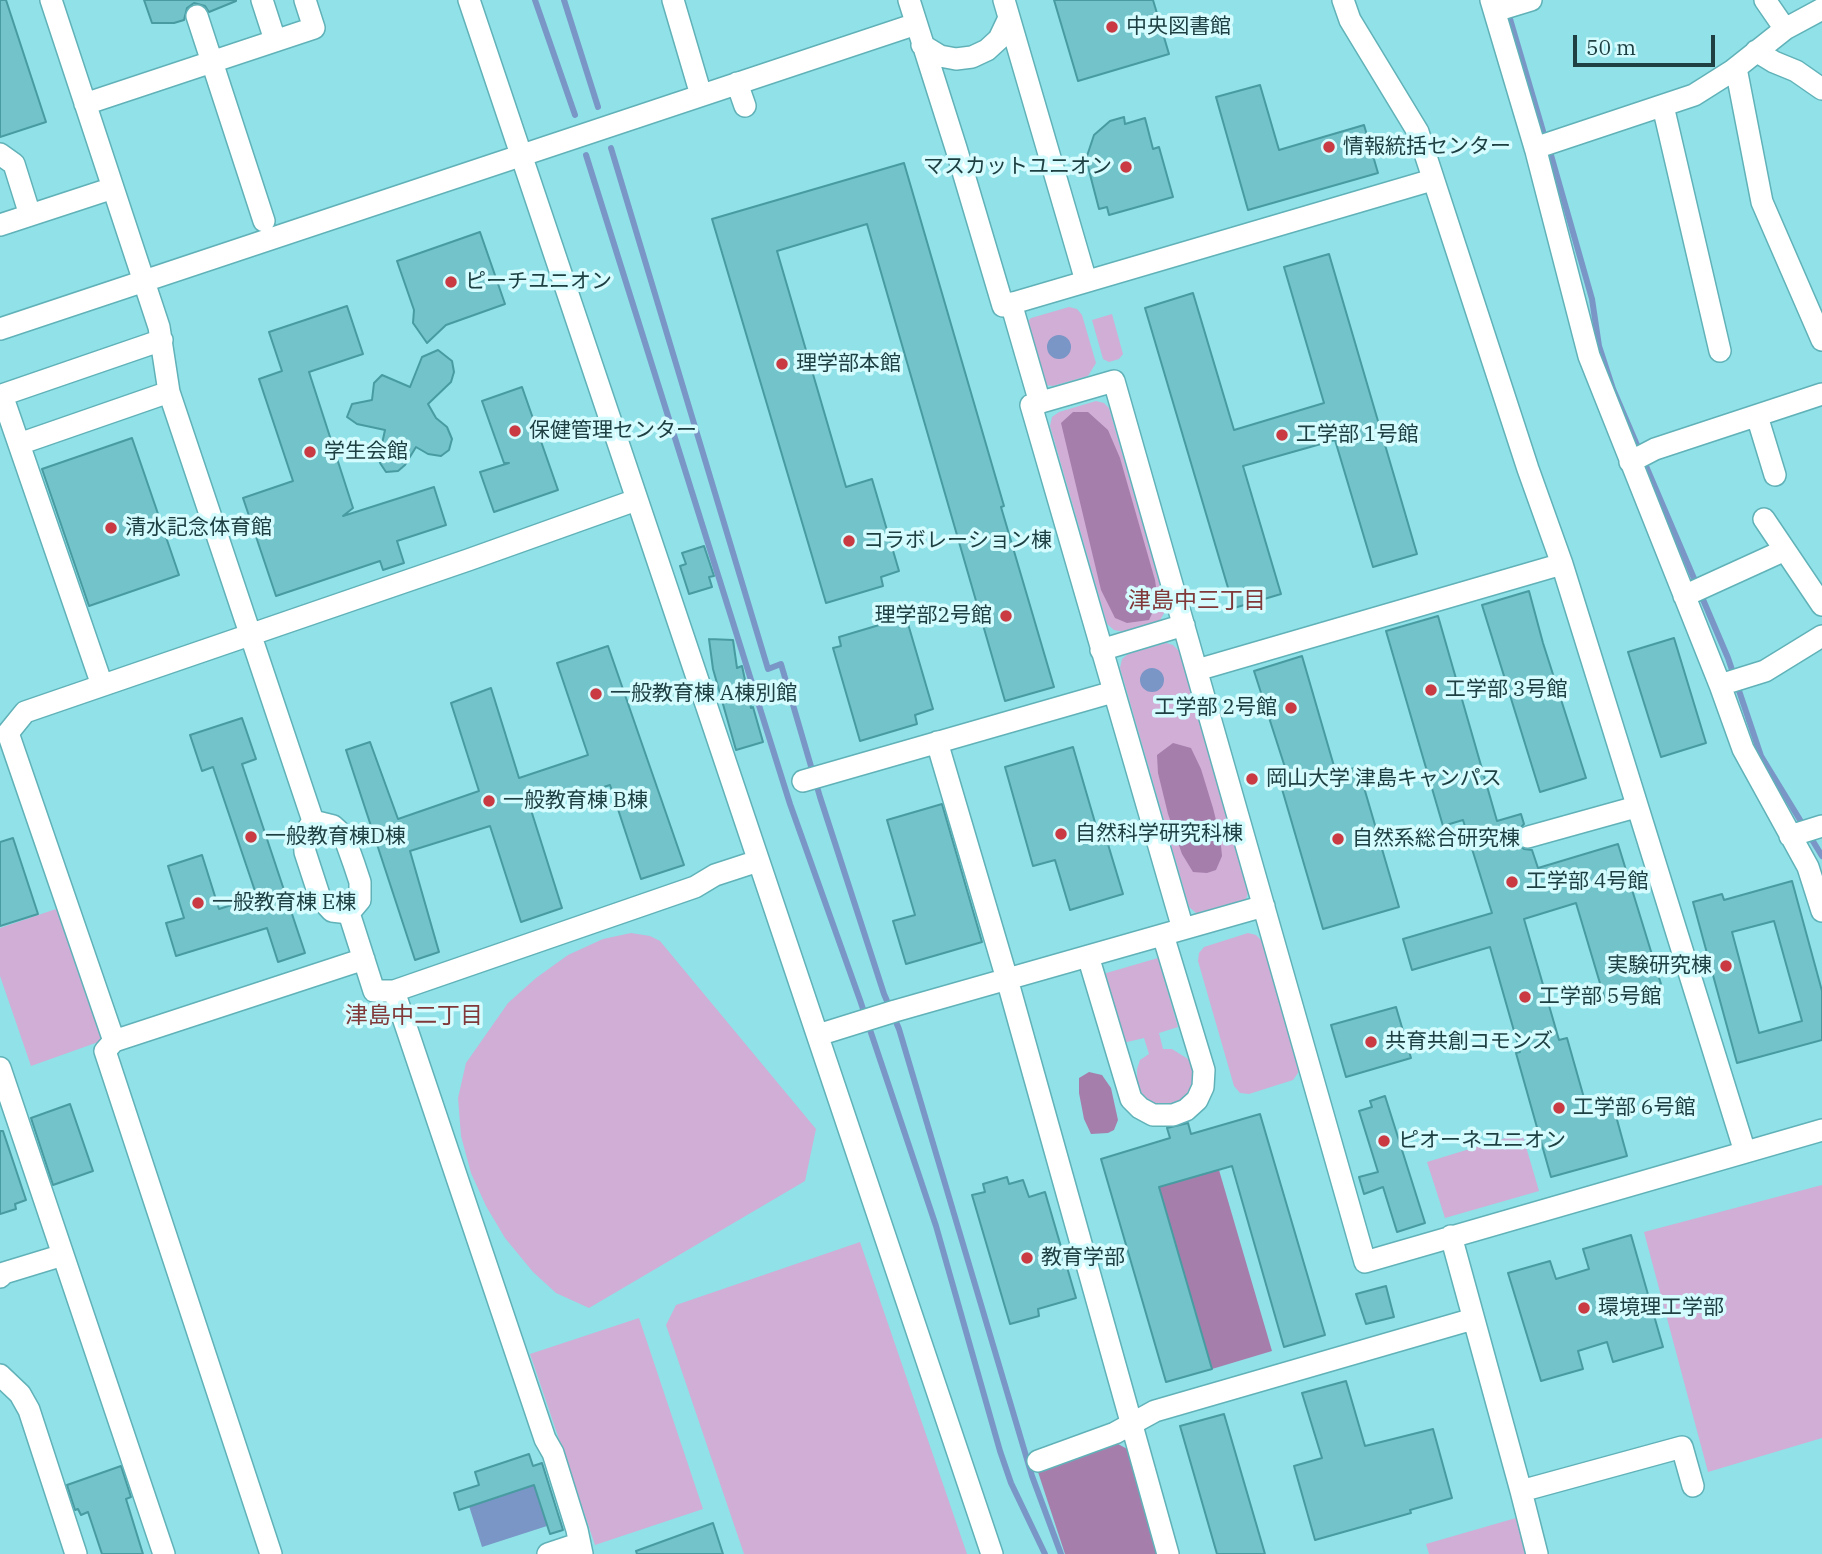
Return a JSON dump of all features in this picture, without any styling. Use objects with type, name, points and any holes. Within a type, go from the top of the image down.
[{"type":"street","points":[[51,0],[162,340],[169,392],[313,821]]},
{"type":"street","points":[[262,0],[275,40]]},
{"type":"street","points":[[85,104],[314,28],[305,0]]},
{"type":"street","points":[[469,0],[992,1554]]},
{"type":"street","points":[[673,0],[701,95]]},
{"type":"street","points":[[909,0],[1003,306],[1432,180]]},
{"type":"street","points":[[1343,0],[1350,20],[1418,132],[1528,469],[1562,564],[1745,1152]]},
{"type":"street","points":[[1765,0],[1785,29]]},
{"type":"street","points":[[1506,5],[1535,148],[1588,356],[1638,457],[1731,682],[1743,748],[1806,832],[1808,867],[1822,911]]},
{"type":"street","points":[[922,45],[940,56],[956,59],[972,57],[987,50],[999,39],[1006,9]]},
{"type":"street","points":[[1006,9],[1086,281]]},
{"type":"street","points":[[1535,148],[1694,96],[1736,68],[1785,29],[1822,9]]},
{"type":"street","points":[[197,16],[264,221]]},
{"type":"street","points":[[0,329],[916,23]]},
{"type":"street","points":[[1756,51],[1796,71],[1822,89]]},
{"type":"street","points":[[1736,68],[1762,202],[1822,340]]},
{"type":"street","points":[[737,83],[745,106]]},
{"type":"street","points":[[1663,106],[1720,351]]},
{"type":"street","points":[[0,154],[14,164],[30,215]]},
{"type":"street","points":[[0,225],[113,188]]},
{"type":"street","points":[[1011,303],[1040,403]]},
{"type":"street","points":[[102,685],[2,395],[162,340]]},
{"type":"street","points":[[1088,956],[1127,1091],[1146,1112],[1160,1116],[1186,1110],[1197,1100],[1203,1087],[1204,1070],[1113,691],[1031,405],[1114,381],[1365,1262],[1822,1130]]},
{"type":"street","points":[[19,444],[169,392]]},
{"type":"street","points":[[1638,457],[1822,394]]},
{"type":"street","points":[[1757,416],[1776,475]]},
{"type":"street","points":[[114,1041],[8,733],[25,712],[636,500]]},
{"type":"street","points":[[1764,519],[1822,605]]},
{"type":"street","points":[[1694,592],[1785,550]]},
{"type":"street","points":[[1196,670],[1562,564]]},
{"type":"street","points":[[1101,650],[1184,625]]},
{"type":"street","points":[[1731,682],[1765,671],[1822,636]]},
{"type":"street","points":[[811,778],[1113,691]]},
{"type":"street","points":[[937,742],[1007,979],[1168,1554]]},
{"type":"street","points":[[1528,837],[1636,807]]},
{"type":"street","points":[[313,821],[333,826],[344,836],[359,882],[360,900],[349,913]]},
{"type":"street","points":[[313,821],[304,835],[305,852],[320,898],[331,911],[349,913]]},
{"type":"street","points":[[349,913],[374,991],[394,991],[695,887],[715,875],[758,860]]},
{"type":"street","points":[[818,1035],[1264,906]]},
{"type":"street","points":[[271,1554],[105,1051],[114,1041],[364,959]]},
{"type":"street","points":[[394,991],[577,1530],[580,1549],[548,1554]]},
{"type":"street","points":[[0,1068],[58,1256],[163,1554]]},
{"type":"street","points":[[1451,1236],[1537,1554]]},
{"type":"street","points":[[1,1274],[58,1256]]},
{"type":"street","points":[[1038,1461],[1115,1433],[1155,1412],[1473,1319]]},
{"type":"street","points":[[0,1375],[20,1394],[29,1410],[71,1553]]},
{"type":"street","points":[[1521,1491],[1682,1447],[1693,1486]]},
{"type":"shaded area","points":[[1069,307],[1077,309],[1082,315],[1096,363],[1088,376],[1053,386],[1043,385],[1025,324],[1031,318]]},
{"type":"shaded area","points":[[1112,314],[1123,354],[1119,359],[1109,362],[1103,359],[1092,320]]},
{"type":"shaded area","points":[[1096,401],[1109,408],[1167,608],[1159,622],[1124,632],[1114,630],[1107,624],[1050,426],[1052,417],[1059,412]]},
{"type":"shaded area","points":[[1073,412],[1088,412],[1108,430],[1120,458],[1155,580],[1158,601],[1149,620],[1127,623],[1115,618],[1101,590],[1061,423]]},
{"type":"shaded area","points":[[1166,643],[1179,651],[1249,890],[1241,904],[1206,914],[1196,913],[1189,907],[1120,668],[1122,659],[1128,654]]},
{"type":"shaded area","points":[[1173,743],[1191,748],[1201,769],[1213,808],[1222,856],[1216,870],[1207,873],[1193,872],[1182,854],[1168,814],[1158,773],[1157,755]]},
{"type":"shaded area","points":[[59,908],[104,1040],[31,1066],[0,976],[0,928]]},
{"type":"shaded area","points":[[631,933],[650,936],[660,941],[816,1129],[805,1181],[589,1308],[556,1293],[533,1272],[505,1238],[471,1173],[461,1136],[458,1098],[466,1063],[508,1003],[568,955],[603,939]]},
{"type":"shaded area","points":[[1248,933],[1256,935],[1263,942],[1298,1064],[1298,1073],[1293,1080],[1249,1094],[1240,1093],[1234,1086],[1198,961],[1199,953],[1204,947]]},
{"type":"shaded area","points":[[1158,958],[1178,1027],[1159,1033],[1163,1049],[1172,1049],[1188,1059],[1193,1068],[1194,1081],[1190,1092],[1182,1101],[1171,1106],[1148,1103],[1137,1086],[1140,1060],[1149,1054],[1144,1038],[1123,1043],[1103,974]]},
{"type":"shaded area","points":[[1089,1072],[1102,1075],[1111,1088],[1118,1120],[1114,1130],[1108,1133],[1091,1134],[1084,1119],[1079,1078]]},
{"type":"shaded area","points":[[1522,1133],[1539,1191],[1445,1218],[1427,1162]]},
{"type":"shaded area","points":[[1219,1170],[1272,1351],[1212,1369],[1159,1187]]},
{"type":"shaded area","points":[[1822,1185],[1822,1438],[1708,1472],[1644,1232]]},
{"type":"shaded area","points":[[860,1242],[967,1554],[744,1554],[666,1325],[676,1305]]},
{"type":"shaded area","points":[[639,1318],[703,1509],[595,1545],[530,1354]]},
{"type":"shaded area","points":[[1118,1444],[1131,1451],[1160,1554],[1065,1554],[1038,1472]]},
{"type":"shaded area","points":[[1516,1518],[1526,1554],[1429,1554],[1426,1544]]},
{"type":"water","points":[[1059,335],[1070,342],[1071,347],[1064,358],[1059,359],[1048,352],[1047,347],[1054,336]]},
{"type":"water","points":[[1152,668],[1163,675],[1164,680],[1157,691],[1152,692],[1141,685],[1140,680],[1147,669]]},
{"type":"water","points":[[534,1485],[547,1526],[482,1547],[469,1506]]},
{"type":"building","points":[[0,0],[6,0],[46,122],[0,137]]},
{"type":"building","points":[[144,0],[236,1],[209,12],[205,6],[194,3],[187,8],[184,20],[152,23]]},
{"type":"building","name":"中央図書館","points":[[1054,0],[1153,0],[1169,54],[1078,81]]},
{"type":"building","name":"情報統括センター","points":[[1260,85],[1279,150],[1364,125],[1378,173],[1248,210],[1216,97]]},
{"type":"building","name":"マスカットユニオン","points":[[1124,117],[1125,124],[1145,118],[1153,149],[1159,147],[1173,197],[1109,215],[1107,207],[1099,209],[1086,159],[1094,135],[1110,121]]},
{"type":"building","name":"理学部本館","points":[[904,163],[1054,687],[1005,701],[867,224],[777,251],[846,487],[872,479],[899,571],[881,577],[883,586],[826,603],[712,219]]},
{"type":"building","name":"ピーチユニオン","points":[[480,232],[505,304],[446,325],[427,343],[413,323],[414,310],[397,261]]},
{"type":"building","name":"工学部 1号館","points":[[1329,254],[1417,554],[1373,567],[1335,440],[1243,466],[1281,594],[1234,608],[1145,308],[1193,293],[1234,430],[1324,403],[1284,267]]},
{"type":"building","name":"学生会館","points":[[347,306],[363,354],[309,372],[353,508],[343,516],[434,487],[446,525],[397,541],[404,563],[383,570],[380,561],[276,596],[243,498],[293,481],[259,379],[282,371],[269,332]]},
{"type":"building","points":[[438,350],[452,361],[454,372],[451,382],[428,404],[436,418],[447,427],[452,439],[449,450],[441,456],[428,454],[416,447],[398,471],[386,472],[380,463],[385,430],[357,424],[347,417],[352,404],[372,400],[374,383],[382,375],[410,387],[422,357]]},
{"type":"building","name":"保健管理センター","points":[[522,387],[558,490],[494,512],[480,472],[509,463],[504,463],[482,401]]},
{"type":"building","name":"清水記念体育館","points":[[132,438],[179,575],[89,606],[42,469]]},
{"type":"building","points":[[704,546],[714,576],[709,577],[712,587],[689,594],[680,566],[686,564],[682,553]]},
{"type":"building","points":[[1529,591],[1586,778],[1540,792],[1482,605]]},
{"type":"building","points":[[1438,616],[1497,821],[1521,814],[1524,824],[1516,833],[1516,841],[1524,849],[1532,850],[1538,868],[1618,844],[1661,984],[1605,1000],[1576,903],[1524,919],[1559,1040],[1567,1038],[1588,1112],[1613,1105],[1627,1156],[1551,1177],[1490,947],[1412,970],[1403,939],[1492,913],[1463,820],[1443,826],[1386,631]]},
{"type":"building","points":[[906,617],[933,709],[915,715],[917,724],[860,741],[833,648],[841,646],[839,637]]},
{"type":"building","points":[[1674,638],[1706,743],[1661,757],[1628,652]]},
{"type":"building","points":[[709,639],[733,640],[737,668],[742,666],[751,708],[753,707],[763,742],[736,750],[713,669]]},
{"type":"building","points":[[608,646],[684,865],[641,879],[610,785],[531,810],[562,908],[521,922],[490,826],[410,851],[439,952],[415,960],[346,750],[370,742],[398,819],[479,791],[451,703],[491,688],[519,778],[588,755],[557,663]]},
{"type":"building","name":"自然系総合研究棟","points":[[1302,656],[1336,773],[1358,767],[1399,907],[1323,929],[1282,789],[1291,786],[1254,671]]},
{"type":"building","points":[[242,718],[256,759],[242,764],[305,953],[278,962],[267,928],[176,956],[166,923],[184,918],[168,866],[202,855],[219,909],[257,897],[213,767],[202,771],[190,735]]},
{"type":"building","name":"自然科学研究科棟","points":[[1073,747],[1101,843],[1107,841],[1123,894],[1070,910],[1055,860],[1033,866],[1005,767]]},
{"type":"building","points":[[942,804],[982,942],[906,964],[893,921],[915,915],[887,820]]},
{"type":"building","points":[[13,838],[38,914],[0,926],[0,842]]},
{"type":"building","name":"実験研究棟","points":[[1792,881],[1822,991],[1822,1040],[1737,1063],[1693,902],[1722,894],[1724,900]],"holes":[[[1774,921],[1802,1021],[1759,1033],[1732,932]]]},
{"type":"building","name":"共育共創コモンズ","points":[[1396,1007],[1411,1058],[1346,1077],[1331,1025]]},
{"type":"building","name":"ピオーネユニオン","points":[[1385,1096],[1425,1223],[1397,1232],[1383,1187],[1364,1194],[1359,1177],[1378,1172],[1359,1111],[1372,1107],[1370,1101]]},
{"type":"building","points":[[70,1104],[93,1171],[53,1185],[31,1118]]},
{"type":"building","name":"教育学部","points":[[1260,1114],[1325,1335],[1284,1347],[1232,1166],[1159,1187],[1212,1369],[1166,1382],[1101,1159],[1170,1138],[1167,1128],[1188,1123],[1191,1134]]},
{"type":"building","points":[[0,1131],[3,1131],[26,1200],[15,1204],[16,1209],[0,1214]]},
{"type":"building","points":[[1007,1177],[1009,1184],[1023,1180],[1029,1197],[1045,1192],[1076,1298],[1038,1309],[1039,1316],[1010,1324],[972,1195],[985,1192],[983,1184]]},
{"type":"building","name":"環境理工学部","points":[[1631,1235],[1663,1347],[1613,1362],[1607,1342],[1578,1351],[1583,1369],[1541,1381],[1508,1273],[1550,1261],[1556,1279],[1589,1269],[1583,1249]]},
{"type":"building","points":[[1386,1286],[1394,1317],[1366,1324],[1356,1294]]},
{"type":"building","points":[[1346,1381],[1365,1446],[1433,1429],[1452,1498],[1410,1510],[1411,1513],[1315,1540],[1294,1466],[1322,1458],[1302,1393]]},
{"type":"building","points":[[1224,1414],[1265,1554],[1217,1554],[1180,1426]]},
{"type":"building","points":[[529,1454],[533,1466],[542,1463],[563,1530],[550,1534],[534,1485],[459,1510],[454,1493],[479,1485],[475,1472]]},
{"type":"building","points":[[121,1466],[131,1497],[126,1499],[143,1554],[102,1554],[88,1512],[81,1515],[78,1509],[75,1510],[67,1485]]},
{"type":"building","points":[[713,1523],[723,1554],[637,1554],[636,1551]]},
{"type":"waterway","points":[[535,0],[575,115]]},
{"type":"waterway","points":[[564,0],[598,107]]},
{"type":"waterway","points":[[1508,12],[1543,131]]},
{"type":"waterway","points":[[611,148],[768,669],[781,664],[820,797],[884,994],[899,1029],[1032,1476],[1061,1554]]},
{"type":"waterway","points":[[586,155],[790,804],[936,1226],[1000,1451],[1011,1483],[1045,1554]]},
{"type":"waterway","points":[[1551,155],[1592,299],[1599,346],[1613,389],[1728,658],[1761,756],[1822,856]]},
{"type":"place","name":"中央図書館","points":[[1112,27]]},
{"type":"place","name":"情報統括センター","points":[[1329,147]]},
{"type":"place","name":"マスカットユニオン","points":[[1126,167]]},
{"type":"place","name":"ピーチユニオン","points":[[451,282]]},
{"type":"place","name":"理学部本館","points":[[782,364]]},
{"type":"place","name":"保健管理センター","points":[[515,431]]},
{"type":"place","name":"工学部 1号館","points":[[1282,435]]},
{"type":"place","name":"学生会館","points":[[310,452]]},
{"type":"place","name":"清水記念体育館","points":[[111,528]]},
{"type":"place","name":"コラボレーション棟","points":[[849,541]]},
{"type":"place","name":"理学部2号館","points":[[1006,616]]},
{"type":"place","name":"工学部 3号館","points":[[1431,690]]},
{"type":"place","name":"一般教育棟 A棟別館","points":[[596,694]]},
{"type":"place","name":"工学部 2号館","points":[[1291,708]]},
{"type":"place","name":"岡山大学 津島キャンパス","points":[[1252,779]]},
{"type":"place","name":"一般教育棟 B棟","points":[[489,801]]},
{"type":"place","name":"自然科学研究科棟","points":[[1061,834]]},
{"type":"place","name":"一般教育棟D棟","points":[[251,837]]},
{"type":"place","name":"自然系総合研究棟","points":[[1338,839]]},
{"type":"place","name":"工学部 4号館","points":[[1512,882]]},
{"type":"place","name":"一般教育棟 E棟","points":[[198,903]]},
{"type":"place","name":"実験研究棟","points":[[1726,966]]},
{"type":"place","name":"工学部 5号館","points":[[1525,997]]},
{"type":"place","name":"共育共創コモンズ","points":[[1371,1042]]},
{"type":"place","name":"工学部 6号館","points":[[1559,1108]]},
{"type":"place","name":"ピオーネユニオン","points":[[1384,1141]]},
{"type":"place","name":"教育学部","points":[[1027,1258]]},
{"type":"place","name":"環境理工学部","points":[[1584,1308]]},
{"type":"district","name":"津島中三丁目","points":[[1197,601]]},
{"type":"district","name":"津島中二丁目","points":[[414,1016]]}]
